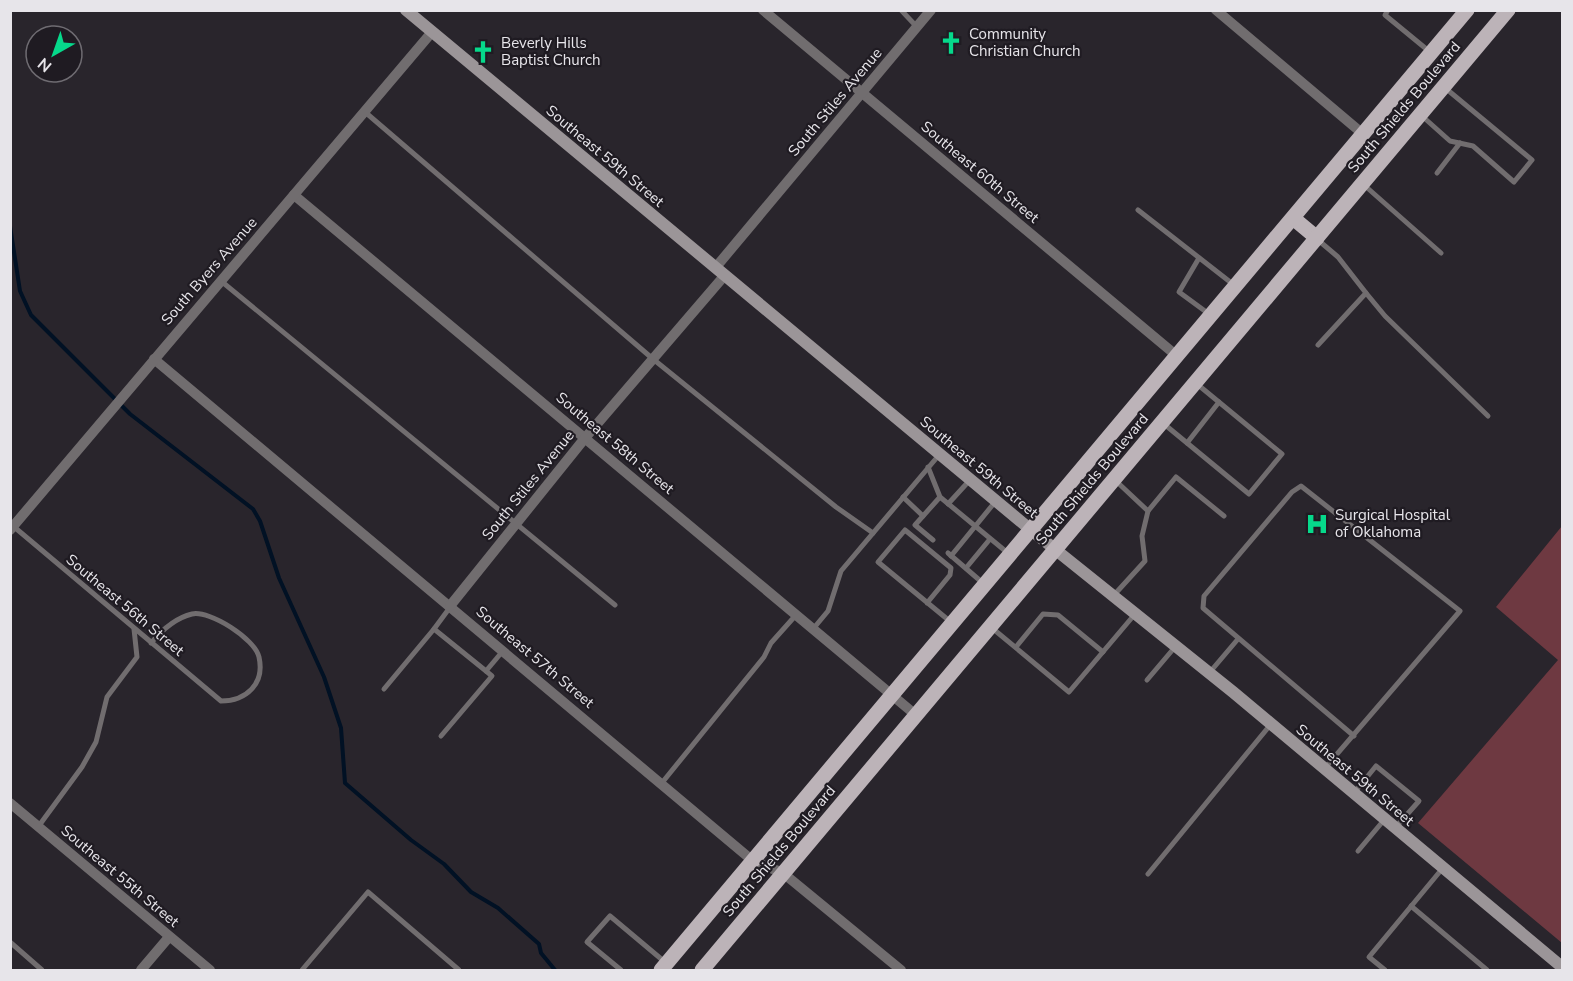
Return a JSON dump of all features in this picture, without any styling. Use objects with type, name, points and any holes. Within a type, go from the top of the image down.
[{"type":"main road","name":"Southeast 59th Street","points":[[406,10],[1031,530],[1271,724],[1563,967]]},
{"type":"main road","name":"South Shields Boulevard","points":[[664,967],[1467,10]]},
{"type":"main road","name":"South Shields Boulevard","points":[[702,970],[1508,10]]},
{"type":"main road","points":[[1293,218],[1317,238]]},
{"type":"street","name":"Southeast 60th Street","points":[[763,10],[1177,356]]},
{"type":"street","name":"South Stiles Avenue","points":[[451,606],[931,10]]},
{"type":"street","points":[[1216,10],[1363,134]]},
{"type":"street","name":"South Byers Avenue","points":[[12,528],[432,32]]},
{"type":"street","name":"Southeast 58th Street","points":[[294,195],[917,716]]},
{"type":"street","name":"Southeast 57th Street","points":[[154,359],[753,861],[783,873],[901,970]]},
{"type":"street","name":"Southeast 55th Street","points":[[10,803],[210,970]]},
{"type":"street","points":[[141,970],[169,937]]},
{"type":"lane","points":[[901,10],[917,27]]},
{"type":"lane","points":[[1388,10],[1385,15],[1431,53]]},
{"type":"lane","points":[[1420,115],[1450,141],[1473,146],[1514,182],[1532,160],[1444,87]]},
{"type":"lane","points":[[365,112],[653,358],[836,507],[873,533]]},
{"type":"lane","points":[[1437,173],[1460,143]]},
{"type":"lane","points":[[1363,184],[1441,253]]},
{"type":"lane","points":[[1137,210],[1235,286]]},
{"type":"lane","points":[[1317,238],[1338,257],[1385,316],[1488,416]]},
{"type":"lane","points":[[1199,258],[1179,292],[1210,316]]},
{"type":"lane","points":[[221,281],[615,605]]},
{"type":"lane","points":[[1318,345],[1366,293]]},
{"type":"lane","points":[[1162,423],[1249,495],[1282,454],[1196,383]]},
{"type":"lane","points":[[1187,443],[1219,402]]},
{"type":"lane","points":[[813,629],[828,611],[841,571],[940,453]]},
{"type":"lane","points":[[928,467],[940,497],[1010,555]]},
{"type":"lane","points":[[1113,596],[1145,561],[1142,536],[1148,511],[1176,477],[1224,516]]},
{"type":"lane","points":[[948,504],[970,479]]},
{"type":"lane","points":[[1115,480],[1148,511]]},
{"type":"lane","points":[[1324,768],[1354,736],[1460,611],[1301,486],[1292,492],[1204,596],[1203,608],[1354,736]]},
{"type":"lane","points":[[903,497],[923,516]]},
{"type":"lane","points":[[933,540],[915,525],[940,497]]},
{"type":"lane","points":[[986,585],[949,554],[976,526],[996,500]]},
{"type":"lane","name":"Southeast 56th Street","points":[[12,528],[221,701],[236,701],[252,690],[259,678],[259,655],[242,634],[218,621],[195,614],[183,617],[163,629],[151,643]]},
{"type":"lane","points":[[927,603],[951,575],[951,568],[905,530],[878,562],[927,603],[953,624]]},
{"type":"lane","points":[[966,568],[990,539]]},
{"type":"lane","points":[[384,689],[451,606]]},
{"type":"lane","points":[[1016,647],[1043,614],[1058,615],[1103,652]]},
{"type":"lane","points":[[992,627],[1069,692],[1135,614]]},
{"type":"lane","points":[[661,784],[796,615]]},
{"type":"lane","points":[[38,827],[82,767],[96,742],[107,697],[137,657],[134,629]]},
{"type":"lane","points":[[434,629],[492,676],[441,736]]},
{"type":"lane","points":[[1209,674],[1238,639]]},
{"type":"lane","points":[[1147,680],[1175,647]]},
{"type":"lane","points":[[486,671],[503,651]]},
{"type":"lane","points":[[1148,874],[1271,724]]},
{"type":"lane","points":[[1354,794],[1376,765],[1419,801],[1395,828]]},
{"type":"lane","points":[[1358,851],[1385,819]]},
{"type":"lane","points":[[1385,970],[1369,957],[1443,867]]},
{"type":"lane","points":[[302,970],[368,892],[459,970]]},
{"type":"lane","points":[[1411,906],[1487,970]]},
{"type":"lane","points":[[621,970],[587,942],[610,916],[664,967]]},
{"type":"lane","points":[[10,942],[42,970]]},
{"type":"shaded area","points":[[1562,526],[1562,943],[1418,823],[1558,660],[1496,607]]},
{"type":"waterway","points":[[10,226],[20,291],[31,315],[130,414],[253,509],[260,521],[279,578],[324,677],[341,728],[345,783],[411,840],[444,864],[471,892],[498,908],[539,944],[541,953],[555,970]]},
{"type":"place","name":"Community Christian Church","points":[[951,43]]},
{"type":"place","name":"Beverly Hills Baptist Church","points":[[483,52]]},
{"type":"place","name":"Surgical Hospital of Oklahoma","points":[[1317,524]]}]
